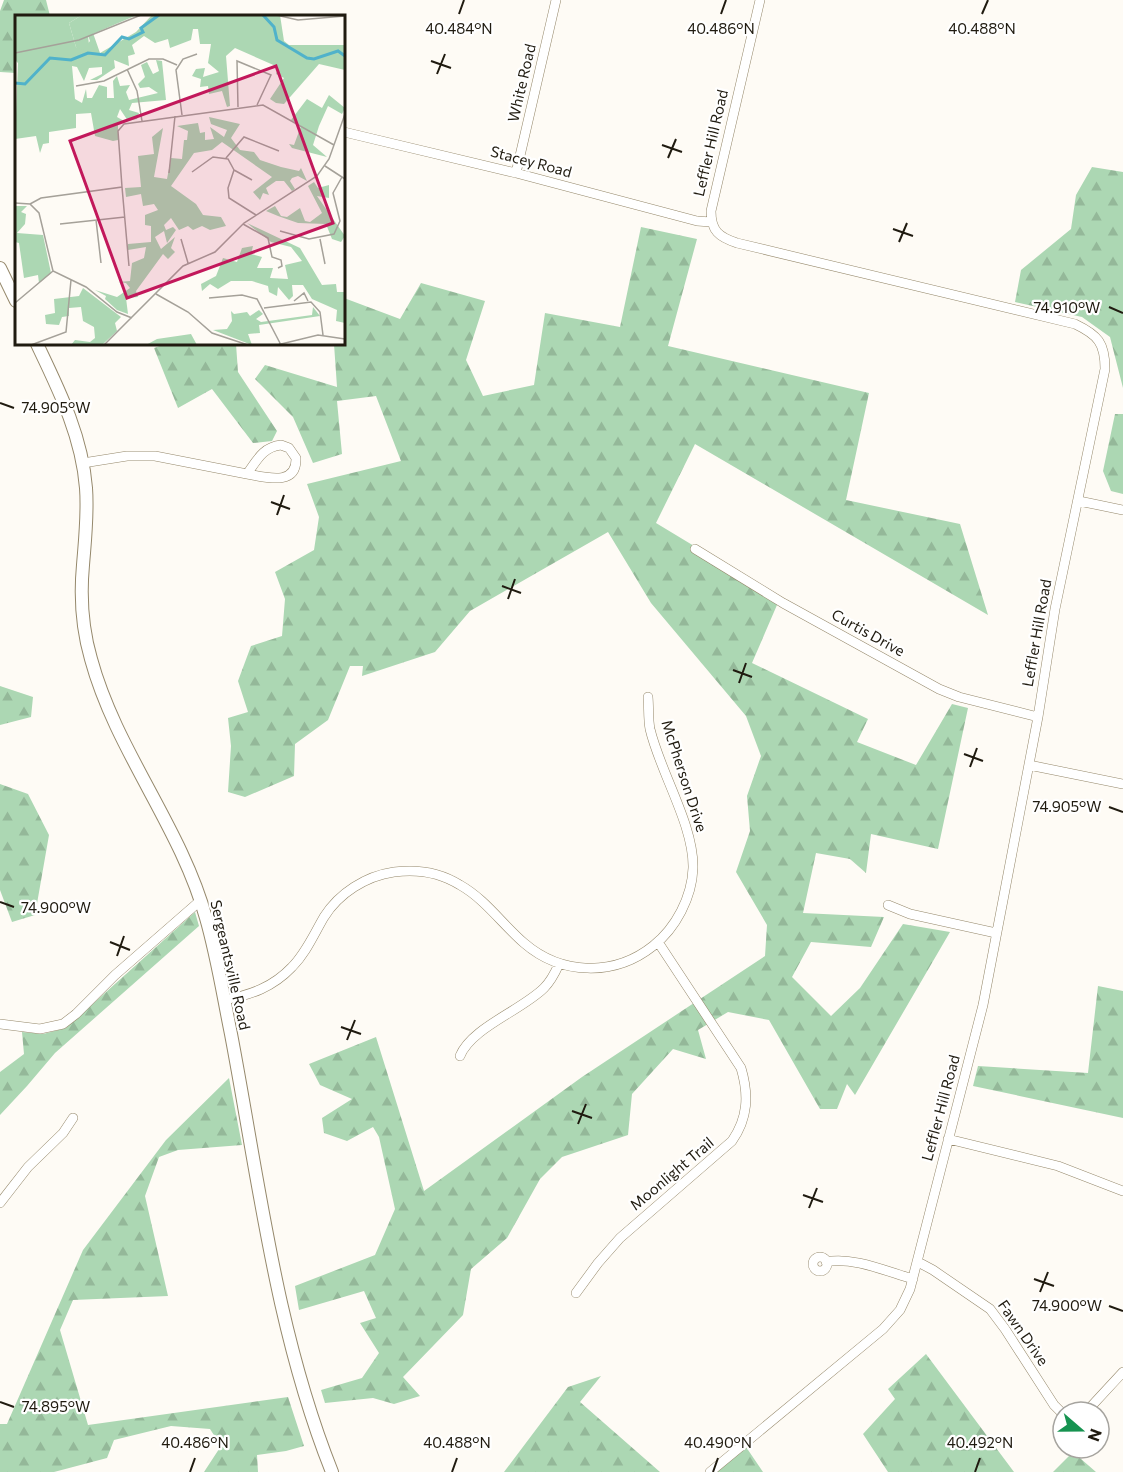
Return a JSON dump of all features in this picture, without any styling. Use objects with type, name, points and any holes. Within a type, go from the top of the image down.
[{"type":"main road","points":[[0,268],[15,300]]},
{"type":"main road","name":"Sergeantsville Road","points":[[37,345],[67,408],[83,463],[87,508],[82,603],[83,622],[91,660],[113,717],[201,900],[224,1000],[288,1333],[309,1407],[332,1472]]},
{"type":"street","name":"White Road","points":[[516,173],[556,0]]},
{"type":"street","name":"Leffler Hill Road","points":[[710,1472],[883,1329],[903,1305],[913,1279],[979,1024],[1038,717],[1052,627],[1105,369],[1103,345],[1087,329],[1075,324],[737,243],[718,234],[711,222],[714,195],[760,0]]},
{"type":"street","name":"Stacey Road","points":[[345,132],[516,173],[697,221],[711,222]]},
{"type":"street","points":[[83,463],[127,456],[155,456],[247,474],[284,478],[294,471],[296,458],[294,452],[281,445],[271,446],[263,452],[247,474]]},
{"type":"street","points":[[1078,501],[1123,510]]},
{"type":"street","name":"Curtis Drive","points":[[695,549],[783,603],[939,689],[959,697],[1038,717]]},
{"type":"street","name":"McPherson Drive","points":[[224,1000],[251,994],[275,982],[302,956],[325,915],[345,893],[366,880],[393,872],[430,873],[459,884],[478,897],[523,942],[559,964],[593,969],[615,966],[635,959],[658,942],[680,913],[689,891],[693,868],[691,843],[650,730],[648,697]]},
{"type":"street","points":[[1029,765],[1123,784]]},
{"type":"street","points":[[0,1024],[40,1029],[63,1024],[201,900]]},
{"type":"street","points":[[888,904],[910,914],[996,933]]},
{"type":"street","name":"Moonlight Trail","points":[[576,1293],[620,1238],[732,1141],[739,1132],[746,1109],[745,1082],[741,1068],[658,942]]},
{"type":"street","points":[[460,1056],[469,1041],[542,990],[555,974],[559,964]]},
{"type":"street","points":[[0,1203],[27,1167],[63,1133],[74,1118]]},
{"type":"street","points":[[948,1139],[1058,1166],[1123,1191]]},
{"type":"street","points":[[826,1262],[849,1261],[913,1279]]},
{"type":"street","name":"Fawn Drive","points":[[918,1262],[990,1309],[1051,1400]]},
{"type":"street","points":[[1097,1400],[1123,1372]]},
{"type":"green space","points":[[4,0],[46,0],[50,15],[15,15],[15,73],[0,72],[0,11]]},
{"type":"green space","points":[[1092,167],[1123,172],[1123,388],[1110,337],[1082,317],[1015,302],[1021,270],[1071,229],[1076,195]]},
{"type":"green space","points":[[641,227],[697,239],[668,346],[869,393],[846,500],[960,524],[988,615],[695,444],[656,523],[780,598],[752,663],[868,719],[857,742],[916,765],[952,704],[968,708],[938,849],[871,834],[866,873],[850,859],[816,853],[803,913],[884,917],[871,947],[811,942],[792,977],[831,1016],[860,988],[903,924],[950,932],[855,1095],[847,1084],[837,1109],[820,1109],[769,1020],[728,1012],[698,1030],[706,1059],[673,1049],[632,1094],[628,1135],[562,1157],[540,1179],[507,1238],[471,1269],[463,1315],[403,1377],[420,1396],[394,1404],[373,1398],[325,1403],[321,1390],[362,1378],[379,1353],[360,1323],[376,1318],[364,1291],[299,1310],[295,1286],[375,1255],[395,1209],[379,1137],[373,1127],[347,1141],[324,1133],[322,1118],[352,1099],[320,1085],[309,1064],[376,1037],[424,1191],[582,1077],[765,956],[767,925],[736,872],[750,831],[747,796],[761,756],[746,716],[651,603],[608,532],[470,611],[435,652],[362,676],[363,666],[350,666],[328,720],[295,744],[294,776],[245,797],[228,792],[231,746],[228,718],[248,712],[238,681],[251,646],[282,636],[285,599],[275,572],[314,550],[319,517],[307,484],[401,461],[376,396],[337,401],[342,454],[313,463],[293,417],[255,379],[265,365],[337,387],[334,345],[345,345],[345,298],[400,319],[421,283],[485,301],[466,360],[483,396],[534,385],[545,313],[620,327]]},
{"type":"green space","points":[[162,345],[236,345],[238,372],[277,431],[272,441],[253,443],[212,389],[178,408],[154,348]]},
{"type":"green space","points":[[1115,414],[1123,414],[1123,494],[1111,491],[1103,471]]},
{"type":"green space","points":[[0,686],[33,697],[31,717],[0,725]]},
{"type":"green space","points":[[0,784],[28,794],[49,835],[35,915],[12,922],[0,890]]},
{"type":"green space","points":[[195,912],[199,926],[55,1053],[0,1115],[0,1072],[24,1054],[22,1032],[43,1034],[66,1028]]},
{"type":"green space","points":[[1098,986],[1123,991],[1123,1118],[973,1086],[978,1066],[1088,1073]]},
{"type":"green space","points":[[229,1078],[242,1145],[178,1150],[159,1157],[145,1196],[168,1296],[73,1300],[60,1330],[88,1425],[288,1397],[304,1446],[257,1455],[258,1472],[204,1472],[221,1446],[210,1429],[171,1426],[114,1440],[107,1458],[54,1472],[0,1472],[0,1424],[7,1424],[83,1250],[166,1140]]},
{"type":"green space","points":[[926,1354],[1014,1472],[888,1472],[863,1434],[895,1399],[888,1389]]},
{"type":"green space","points":[[601,1376],[580,1402],[660,1472],[504,1472],[568,1387]]},
{"type":"green space","points":[[744,1444],[763,1472],[710,1472]]},
{"type":"green space","points":[[1065,1460],[1082,1460],[1096,1472],[1053,1472]]}]
